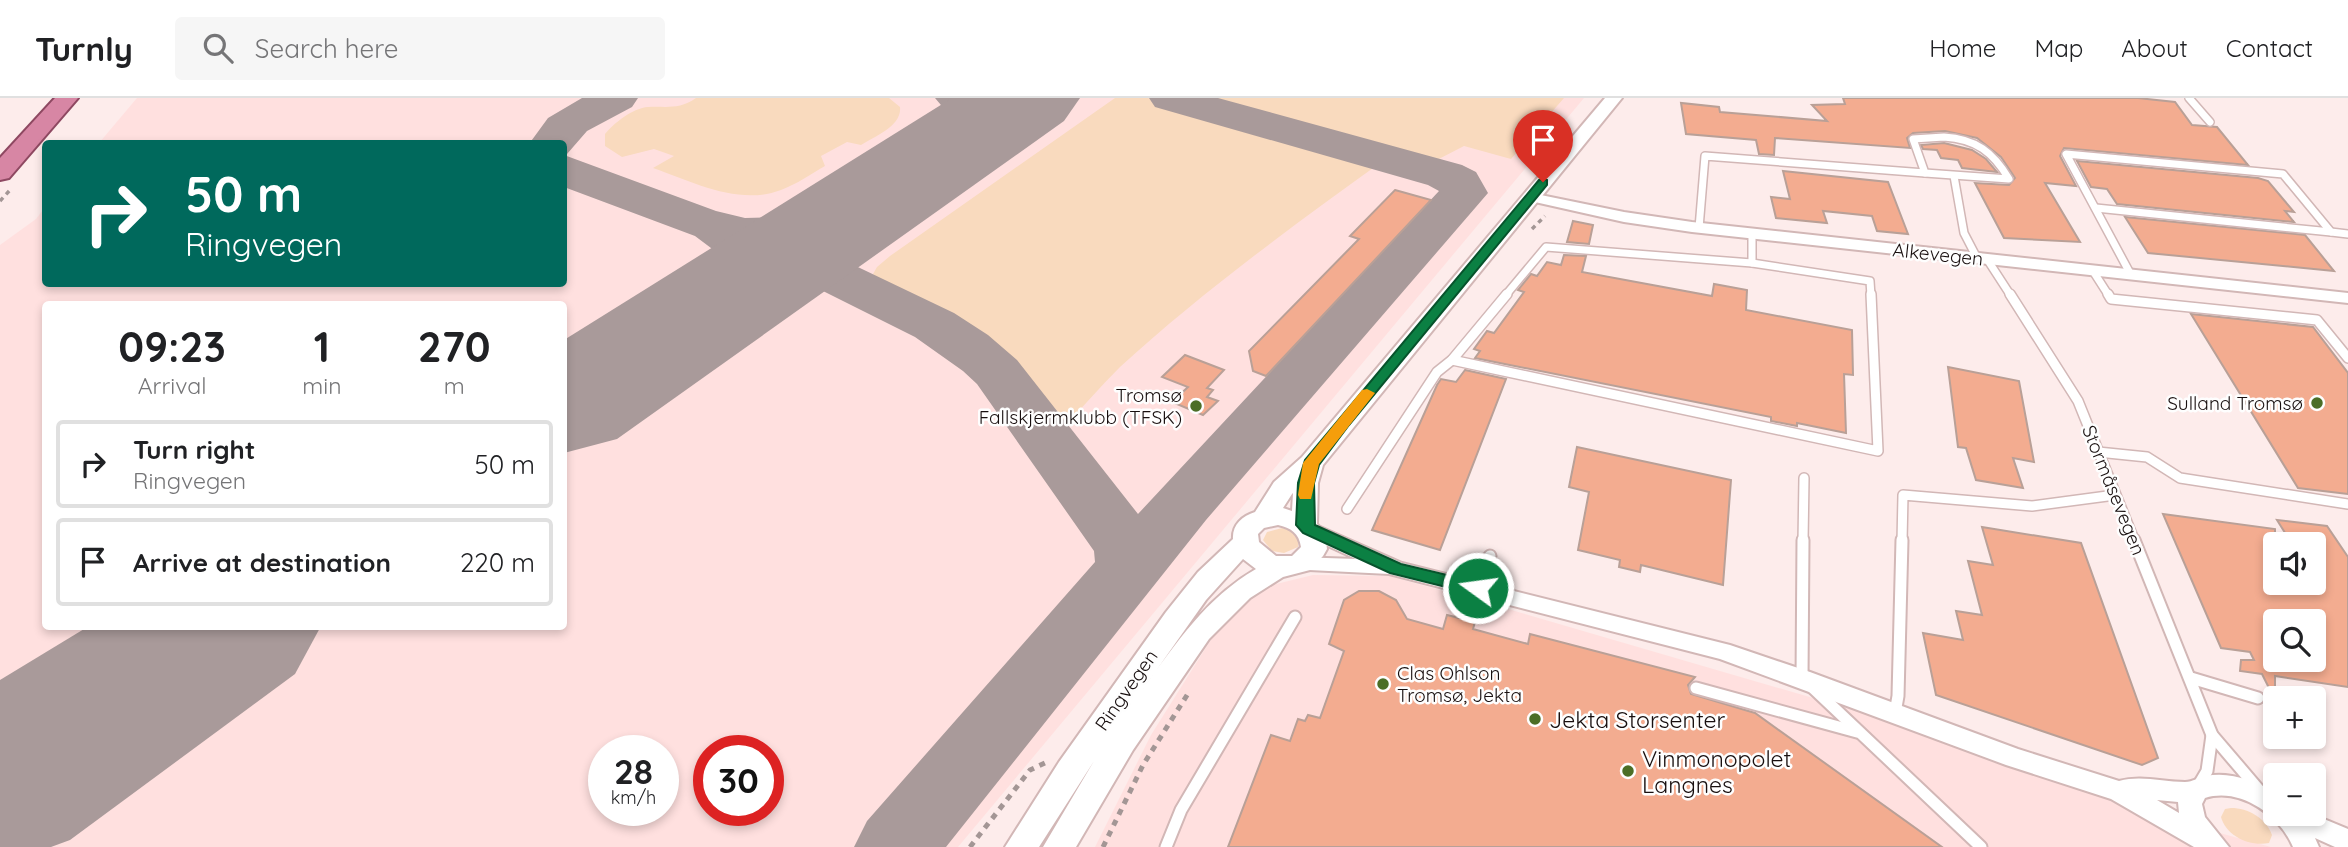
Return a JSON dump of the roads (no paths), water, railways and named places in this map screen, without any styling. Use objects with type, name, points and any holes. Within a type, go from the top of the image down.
[{"type":"highway","points":[[0,139],[38,98]]},
{"type":"highway","points":[[0,173],[67,98]]},
{"type":"street","points":[[1264,519],[1283,488],[1311,463],[1614,98]]},
{"type":"street","name":"Alkevegen","points":[[1531,197],[1624,217],[1699,228],[2348,298]]},
{"type":"street","points":[[1288,565],[1307,558],[1314,549],[1314,538],[1306,527],[1306,483],[1311,463]]},
{"type":"street","points":[[1396,569],[1285,517],[1264,519],[1248,528],[1245,543],[1257,560],[1288,565],[1396,569],[1722,651],[2014,758],[2119,792],[2216,847]]},
{"type":"street","name":"Ringvegen","points":[[1021,847],[1071,769],[1181,613],[1219,563],[1245,543]]},
{"type":"street","name":"Ringvegen","points":[[1059,847],[1122,741],[1199,632],[1240,591],[1288,565]]},
{"type":"street","points":[[2119,792],[2131,788],[2177,794],[2194,793],[2212,785],[2246,790],[2263,800]]},
{"type":"street","points":[[2194,793],[2190,802],[2190,814],[2199,831],[2216,847]]},
{"type":"street","points":[[2295,826],[2306,847]]},
{"type":"street","points":[[2315,826],[2348,841]]},
{"type":"lane","points":[[2189,98],[2210,122]]},
{"type":"lane","points":[[1699,228],[1705,156],[1926,175],[2008,179],[1984,145],[1968,139],[1933,136],[1913,139],[1926,175]]},
{"type":"lane","points":[[2131,275],[2066,154],[2283,174],[2331,232]]},
{"type":"lane","name":"Stormåsevegen","points":[[1954,176],[1964,233],[2064,378],[2089,425],[2212,735]]},
{"type":"lane","points":[[2096,208],[2348,234]]},
{"type":"lane","points":[[1752,234],[1752,263]]},
{"type":"lane","points":[[1347,509],[1437,372],[1452,360],[1546,247],[1752,263],[1870,281],[1878,451],[1452,360]]},
{"type":"lane","points":[[2093,271],[2111,299],[2317,320],[2348,358]]},
{"type":"lane","points":[[2098,452],[2147,457],[2180,478],[2348,503]]},
{"type":"lane","points":[[1804,478],[1804,679],[1833,710],[1981,847]]},
{"type":"lane","points":[[1895,713],[1898,696],[1903,495],[2032,506],[2115,495]]},
{"type":"lane","points":[[1478,588],[1490,556]]},
{"type":"lane","points":[[1166,847],[1181,810],[1295,617]]},
{"type":"lane","points":[[2190,678],[2258,698]]},
{"type":"lane","points":[[1696,688],[1860,733]]},
{"type":"lane","points":[[2194,793],[2207,771],[2212,735]]},
{"type":"lane","points":[[2212,735],[2263,791]]},
{"type":"place","name":"Sulland Tromsø","points":[[2317,403]]},
{"type":"place","name":"Tromsø Fallskjermklubb (TFSK)","points":[[1196,406]]},
{"type":"place","name":"Clas Ohlson Tromsø, Jekta","points":[[1383,684]]},
{"type":"place","name":"Jekta Storsenter","points":[[1535,719]]},
{"type":"place","name":"Vinmonopolet Langnes","points":[[1628,771]]}]
